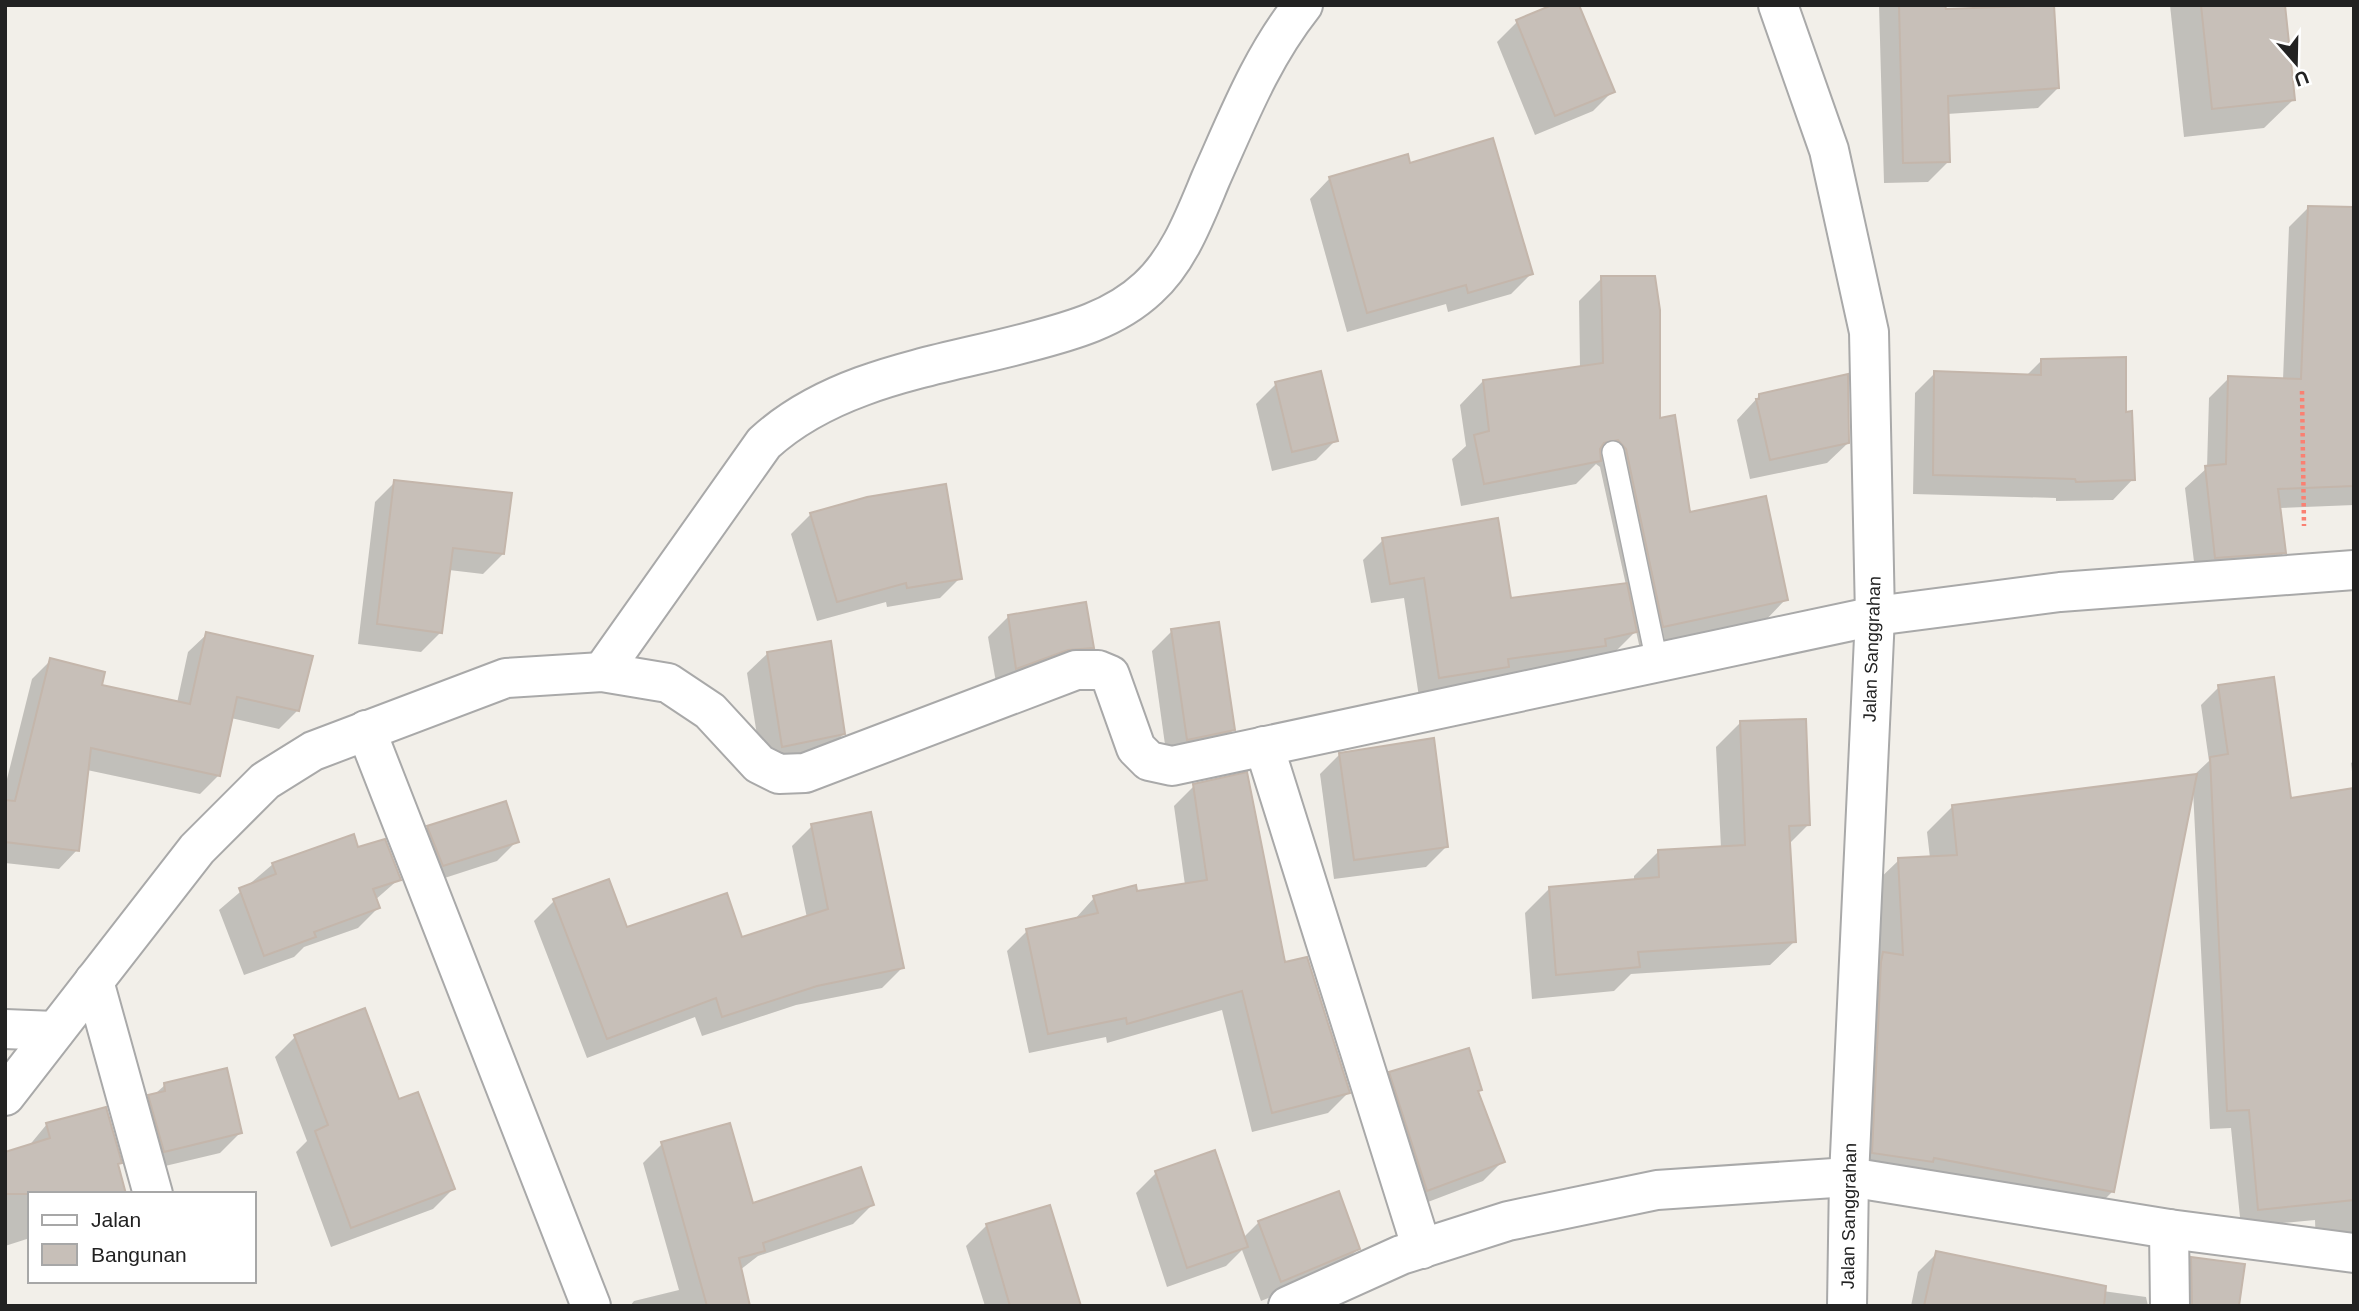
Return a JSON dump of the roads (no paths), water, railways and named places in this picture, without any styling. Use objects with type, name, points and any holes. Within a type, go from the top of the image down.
[{"type":"street","points":[[602,672],[764,443],[790,419],[851,389],[1075,330],[1121,309],[1149,288],[1170,262],[1192,223],[1259,69],[1303,5]]},
{"type":"street","name":"Jalan Sanggrahan","points":[[1778,5],[1829,150],[1869,332],[1875,616],[1849,1177],[1847,1306]]},
{"type":"street","points":[[5,1096],[197,849],[265,781],[313,751],[506,678],[602,672],[668,683],[710,711],[759,764],[779,774],[805,773],[1076,670],[1098,670],[1110,675],[1136,748],[1149,761],[1172,766],[1875,616],[2060,592],[2305,576],[2354,570]]},
{"type":"street","points":[[366,730],[591,1306]]},
{"type":"street","points":[[1264,746],[1422,1249]]},
{"type":"street","points":[[94,981],[152,1192]]},
{"type":"street","points":[[5,1029],[55,1031]]},
{"type":"street","points":[[1288,1306],[1422,1249],[1508,1221],[1657,1190],[1849,1177],[2169,1229],[2354,1253]]},
{"type":"street","points":[[2169,1229],[2170,1306]]},
{"type":"lane","points":[[1613,452],[1657,662]]}]
